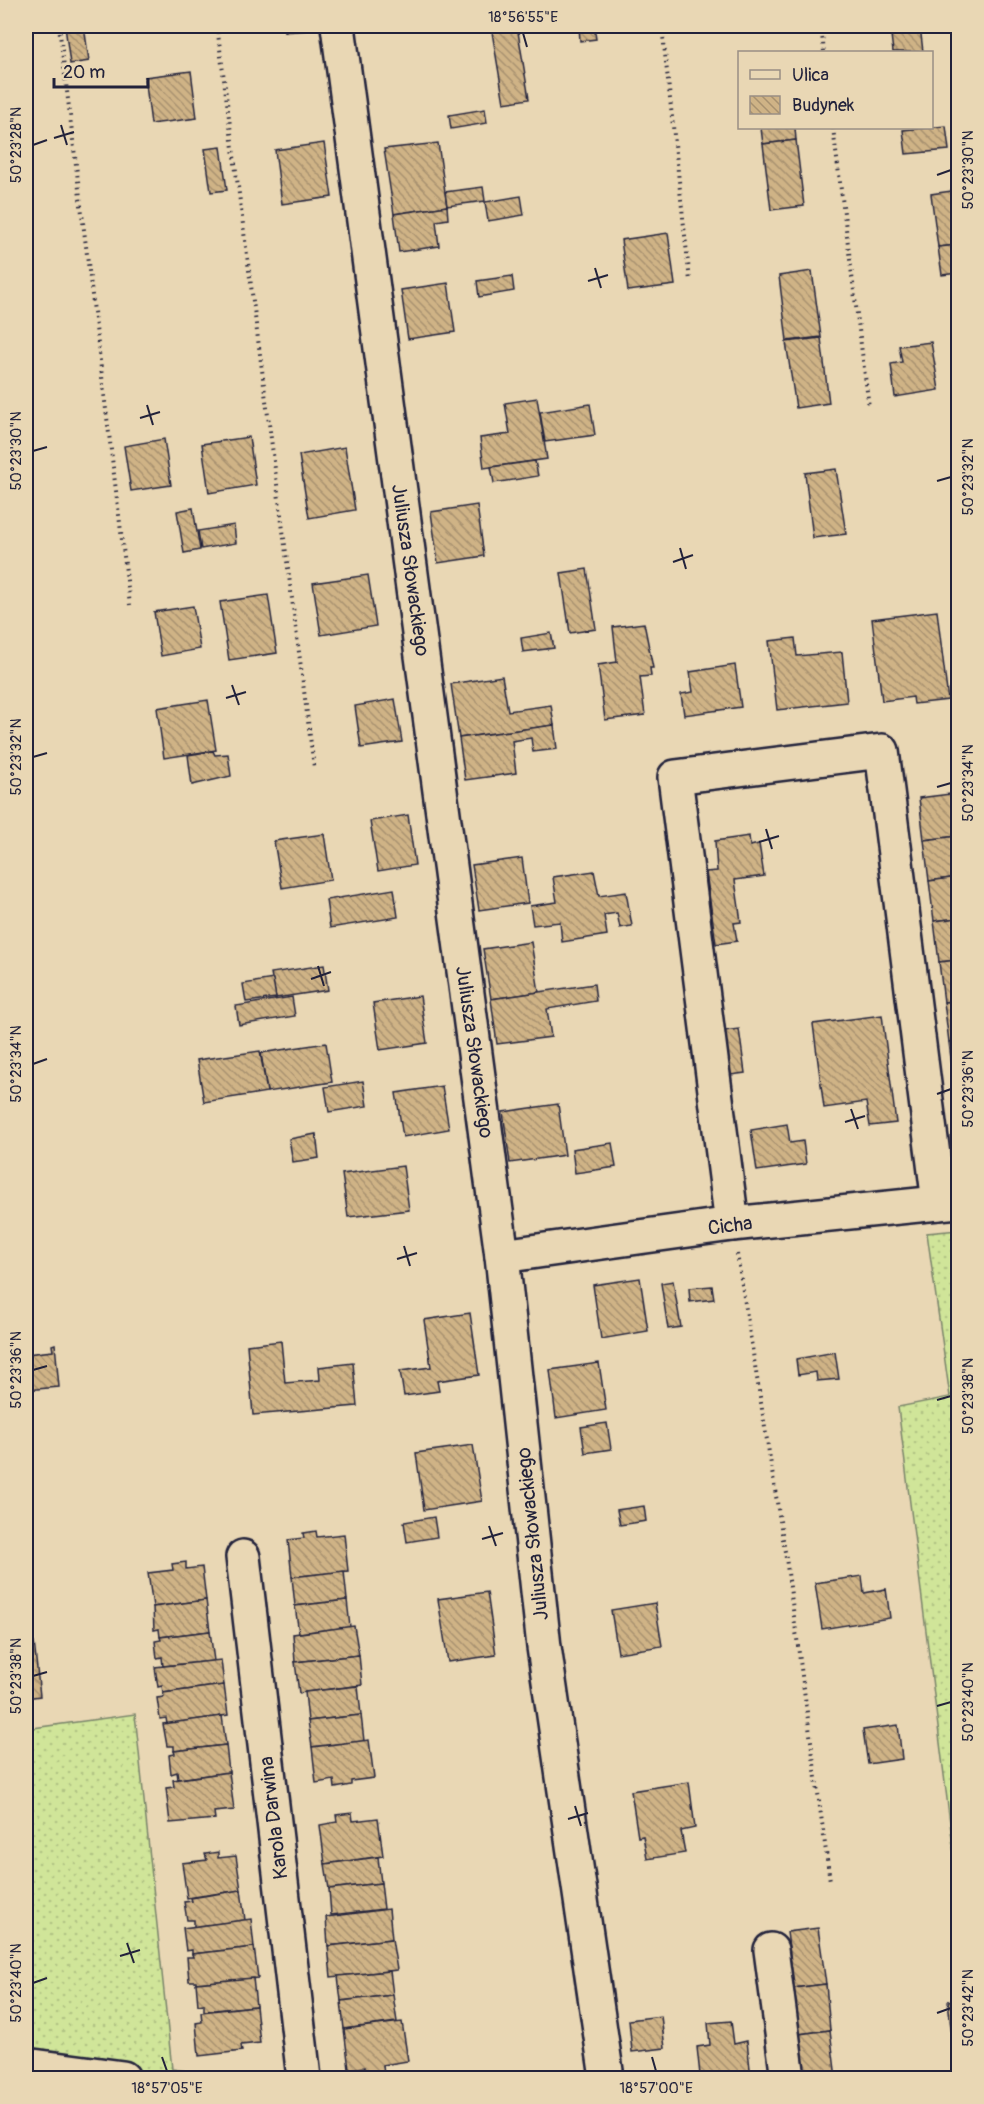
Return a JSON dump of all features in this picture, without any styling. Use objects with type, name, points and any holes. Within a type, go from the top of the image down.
[{"type":"street","name":"Juliusza Słowackiego","points":[[338,26],[502,1256],[544,1647],[607,2079]]},
{"type":"street","points":[[732,1224],[675,777],[882,751],[949,1202]]},
{"type":"street","name":"Cicha","points":[[502,1256],[732,1224],[949,1202]]},
{"type":"street","name":"Karola Darwina","points":[[243,1557],[304,2079]]},
{"type":"street","points":[[771,1950],[788,2079]]},
{"type":"street","points":[[26,2064],[123,2079]]},
{"type":"path","points":[[59,26],[130,604]]},
{"type":"path","points":[[217,26],[314,767]]},
{"type":"path","points":[[662,26],[690,281]]},
{"type":"path","points":[[820,26],[824,51]]},
{"type":"path","points":[[833,129],[869,407]]},
{"type":"path","points":[[732,1224],[786,1558],[830,1881]]},
{"type":"green space","points":[[958,1230],[958,1887],[898,1407],[950,1397],[927,1233]]},
{"type":"green space","points":[[135,1714],[172,2069],[240,2078],[26,2078],[26,1729]]},
{"type":"building","points":[[65,26],[84,26],[89,61],[70,64]]},
{"type":"building","points":[[285,26],[309,26],[309,30],[285,32]]},
{"type":"building","points":[[491,26],[517,26],[529,99],[504,103]]},
{"type":"building","points":[[579,26],[594,26],[596,39],[580,41]]},
{"type":"building","points":[[890,26],[920,26],[923,51],[893,51]]},
{"type":"building","points":[[191,71],[197,118],[151,124],[145,77]]},
{"type":"building","points":[[485,109],[487,123],[451,129],[449,115]]},
{"type":"building","points":[[946,126],[949,150],[906,154],[903,130]]},
{"type":"building","points":[[761,129],[795,129],[796,140],[763,144]]},
{"type":"building","points":[[796,140],[804,206],[771,210],[763,144]]},
{"type":"building","points":[[324,143],[332,197],[282,204],[275,150]]},
{"type":"building","points":[[438,143],[447,206],[394,214],[384,149]]},
{"type":"building","points":[[221,147],[227,190],[211,192],[205,149]]},
{"type":"building","points":[[483,187],[485,201],[447,206],[445,192]]},
{"type":"building","points":[[958,190],[958,245],[938,247],[931,194]]},
{"type":"building","points":[[521,196],[524,215],[488,221],[485,202]]},
{"type":"building","points":[[447,206],[448,219],[436,221],[439,246],[399,252],[394,214]]},
{"type":"building","points":[[668,233],[675,285],[628,291],[621,240]]},
{"type":"building","points":[[958,245],[958,273],[942,275],[938,247]]},
{"type":"building","points":[[812,271],[821,337],[787,341],[779,276]]},
{"type":"building","points":[[512,276],[514,291],[479,297],[477,281]]},
{"type":"building","points":[[448,283],[455,332],[408,339],[401,290]]},
{"type":"building","points":[[821,338],[829,403],[796,408],[786,342]]},
{"type":"building","points":[[931,342],[939,390],[895,397],[891,364],[902,362],[899,346]]},
{"type":"building","points":[[537,398],[547,459],[484,468],[480,438],[510,434],[505,403]]},
{"type":"building","points":[[590,404],[595,435],[545,442],[540,412]]},
{"type":"building","points":[[249,437],[256,485],[209,493],[202,444]]},
{"type":"building","points":[[164,439],[171,485],[131,491],[124,446]]},
{"type":"building","points":[[345,447],[355,510],[309,518],[299,455]]},
{"type":"building","points":[[535,461],[538,476],[494,483],[491,467]]},
{"type":"building","points":[[836,469],[846,534],[813,538],[805,473]]},
{"type":"building","points":[[477,505],[484,556],[438,563],[431,512]]},
{"type":"building","points":[[193,508],[200,550],[184,553],[177,511]]},
{"type":"building","points":[[234,525],[236,543],[201,549],[198,531]]},
{"type":"building","points":[[587,569],[596,629],[570,633],[561,573]]},
{"type":"building","points":[[368,575],[376,626],[321,635],[313,583]]},
{"type":"building","points":[[268,595],[277,653],[229,660],[220,602]]},
{"type":"building","points":[[193,606],[200,649],[161,656],[154,612]]},
{"type":"building","points":[[937,611],[948,700],[914,704],[913,697],[882,701],[872,619]]},
{"type":"building","points":[[644,623],[653,668],[650,668],[651,676],[640,677],[645,715],[605,720],[598,665],[617,662],[613,627]]},
{"type":"building","points":[[551,633],[554,648],[523,652],[521,638]]},
{"type":"building","points":[[795,638],[797,656],[842,652],[847,702],[777,710],[769,641]]},
{"type":"building","points":[[735,665],[741,707],[684,715],[681,694],[693,692],[690,672]]},
{"type":"building","points":[[502,676],[508,711],[551,705],[554,725],[459,738],[451,684]]},
{"type":"building","points":[[395,699],[402,742],[361,748],[355,706]]},
{"type":"building","points":[[208,700],[216,750],[164,758],[157,708]]},
{"type":"building","points":[[554,725],[557,749],[533,752],[531,738],[512,741],[516,773],[465,780],[459,738]]},
{"type":"building","points":[[213,751],[215,755],[228,754],[231,776],[192,785],[188,755]]},
{"type":"building","points":[[958,793],[958,836],[924,840],[919,798]]},
{"type":"building","points":[[408,815],[415,865],[378,871],[370,821]]},
{"type":"building","points":[[324,834],[331,880],[282,888],[274,841]]},
{"type":"building","points":[[749,836],[750,846],[759,844],[764,876],[735,880],[741,922],[734,923],[737,941],[716,944],[706,872],[717,871],[715,841]]},
{"type":"building","points":[[958,836],[958,877],[929,881],[924,840]]},
{"type":"building","points":[[522,858],[528,903],[479,910],[472,865]]},
{"type":"building","points":[[594,871],[599,896],[626,892],[632,926],[620,928],[617,913],[604,915],[607,935],[562,942],[560,922],[533,925],[530,906],[557,902],[553,877]]},
{"type":"building","points":[[958,877],[958,918],[934,921],[929,881]]},
{"type":"building","points":[[394,889],[398,917],[330,928],[326,900]]},
{"type":"building","points":[[958,918],[958,960],[939,962],[934,921]]},
{"type":"building","points":[[531,942],[539,992],[491,999],[483,949]]},
{"type":"building","points":[[958,960],[958,1001],[944,1002],[939,962]]},
{"type":"building","points":[[324,965],[328,990],[276,998],[271,973]]},
{"type":"building","points":[[273,979],[276,998],[246,1002],[243,984]]},
{"type":"building","points":[[594,984],[596,1001],[547,1009],[551,1037],[497,1044],[491,999]]},
{"type":"building","points":[[420,996],[427,1043],[380,1050],[373,1003]]},
{"type":"building","points":[[292,997],[295,1016],[239,1025],[236,1006]]},
{"type":"building","points":[[958,1001],[958,1041],[949,1042],[944,1002]]},
{"type":"building","points":[[882,1015],[896,1123],[870,1126],[866,1102],[824,1108],[813,1024]]},
{"type":"building","points":[[739,1029],[745,1073],[731,1075],[724,1031]]},
{"type":"building","points":[[958,1041],[958,1082],[954,1083],[949,1042]]},
{"type":"building","points":[[326,1043],[332,1082],[267,1092],[261,1053]]},
{"type":"building","points":[[260,1051],[267,1092],[204,1102],[197,1060]]},
{"type":"building","points":[[363,1081],[367,1106],[329,1112],[325,1087]]},
{"type":"building","points":[[958,1082],[958,1119],[954,1083]]},
{"type":"building","points":[[442,1086],[449,1129],[403,1137],[396,1093]]},
{"type":"building","points":[[558,1104],[565,1155],[510,1163],[503,1112]]},
{"type":"building","points":[[787,1124],[790,1143],[803,1141],[806,1164],[757,1171],[751,1130]]},
{"type":"building","points":[[316,1134],[319,1158],[293,1162],[289,1139]]},
{"type":"building","points":[[612,1143],[616,1167],[575,1173],[572,1149]]},
{"type":"building","points":[[403,1166],[409,1210],[348,1217],[342,1174]]},
{"type":"building","points":[[640,1278],[648,1331],[601,1339],[593,1285]]},
{"type":"building","points":[[673,1281],[681,1327],[668,1329],[661,1283]]},
{"type":"building","points":[[712,1286],[714,1299],[690,1302],[689,1288]]},
{"type":"building","points":[[470,1313],[479,1375],[437,1381],[439,1391],[404,1396],[400,1371],[431,1367],[424,1320]]},
{"type":"building","points":[[281,1341],[285,1383],[320,1380],[319,1367],[353,1363],[357,1406],[253,1415],[247,1345]]},
{"type":"building","points":[[55,1344],[59,1387],[26,1390],[26,1354],[53,1351],[52,1345]]},
{"type":"building","points":[[835,1352],[839,1379],[817,1381],[816,1372],[798,1375],[796,1359]]},
{"type":"building","points":[[599,1363],[606,1410],[556,1418],[550,1370]]},
{"type":"building","points":[[607,1423],[611,1449],[585,1453],[581,1427]]},
{"type":"building","points":[[473,1445],[482,1501],[424,1510],[416,1453]]},
{"type":"building","points":[[644,1506],[646,1521],[620,1525],[617,1510]]},
{"type":"building","points":[[434,1517],[437,1537],[407,1542],[404,1522]]},
{"type":"building","points":[[316,1531],[317,1537],[344,1534],[348,1571],[292,1577],[288,1540],[304,1538],[303,1533]]},
{"type":"building","points":[[186,1562],[186,1569],[202,1567],[206,1600],[153,1607],[148,1573],[173,1570],[172,1564]]},
{"type":"building","points":[[344,1571],[347,1600],[295,1606],[292,1577]]},
{"type":"building","points":[[862,1576],[864,1593],[886,1589],[890,1618],[822,1629],[815,1583]]},
{"type":"building","points":[[487,1592],[496,1655],[448,1662],[438,1599]]},
{"type":"building","points":[[206,1600],[210,1631],[160,1637],[159,1629],[154,1630],[153,1607]]},
{"type":"building","points":[[347,1600],[350,1627],[299,1633],[295,1606]]},
{"type":"building","points":[[655,1603],[662,1646],[618,1653],[611,1610]]},
{"type":"building","points":[[354,1626],[359,1655],[295,1662],[293,1634]]},
{"type":"building","points":[[210,1631],[214,1661],[163,1666],[162,1657],[157,1658],[155,1641],[161,1640],[160,1637]]},
{"type":"building","points":[[34,1642],[40,1696],[26,1698],[26,1643]]},
{"type":"building","points":[[359,1655],[362,1685],[299,1693],[295,1662]]},
{"type":"building","points":[[221,1660],[224,1685],[163,1693],[162,1686],[158,1687],[155,1667]]},
{"type":"building","points":[[224,1685],[228,1715],[167,1724],[166,1718],[160,1719],[157,1698],[164,1697],[163,1693]]},
{"type":"building","points":[[358,1686],[361,1715],[308,1721],[305,1692]]},
{"type":"building","points":[[361,1715],[364,1741],[312,1747],[308,1721]]},
{"type":"building","points":[[222,1716],[226,1745],[174,1751],[174,1746],[167,1746],[163,1724]]},
{"type":"building","points":[[898,1725],[902,1759],[868,1764],[863,1730]]},
{"type":"building","points":[[369,1740],[374,1778],[351,1781],[351,1785],[335,1788],[334,1780],[316,1783],[312,1747]]},
{"type":"building","points":[[226,1745],[229,1772],[178,1779],[177,1772],[171,1774],[169,1755],[175,1754],[174,1751]]},
{"type":"building","points":[[229,1772],[234,1810],[214,1812],[215,1819],[170,1823],[166,1788],[174,1787],[173,1780]]},
{"type":"building","points":[[689,1782],[695,1828],[681,1831],[685,1853],[647,1859],[643,1836],[638,1837],[631,1791]]},
{"type":"building","points":[[352,1813],[353,1821],[378,1818],[383,1856],[325,1864],[320,1825],[337,1822],[336,1815]]},
{"type":"building","points":[[218,1852],[218,1858],[236,1856],[241,1890],[187,1898],[182,1863],[207,1860],[205,1854]]},
{"type":"building","points":[[378,1857],[381,1883],[329,1889],[325,1864]]},
{"type":"building","points":[[381,1883],[384,1909],[331,1915],[329,1889]]},
{"type":"building","points":[[241,1890],[245,1920],[194,1927],[194,1920],[187,1920],[184,1902],[192,1901],[191,1898]]},
{"type":"building","points":[[389,1909],[392,1939],[328,1946],[326,1917]]},
{"type":"building","points":[[251,1919],[254,1947],[192,1954],[192,1950],[186,1951],[183,1928]]},
{"type":"building","points":[[818,1928],[826,1984],[794,1988],[787,1932]]},
{"type":"building","points":[[392,1939],[397,1970],[331,1977],[328,1946]]},
{"type":"building","points":[[254,1947],[258,1978],[196,1983],[196,1981],[189,1981],[187,1957],[193,1957],[192,1954]]},
{"type":"building","points":[[390,1971],[393,1995],[341,2001],[338,1976]]},
{"type":"building","points":[[253,1978],[256,2006],[204,2011],[204,2004],[198,2005],[196,1983]]},
{"type":"building","points":[[826,1984],[830,2030],[799,2034],[794,1988]]},
{"type":"building","points":[[393,1995],[397,2022],[344,2029],[341,2001]]},
{"type":"building","points":[[958,2000],[958,2055],[954,2055],[948,2001]]},
{"type":"building","points":[[256,2006],[260,2043],[241,2045],[242,2051],[199,2056],[196,2023],[202,2022],[201,2012]]},
{"type":"building","points":[[661,2016],[665,2048],[632,2052],[629,2020]]},
{"type":"building","points":[[731,2021],[734,2044],[747,2041],[751,2078],[715,2078],[715,2073],[700,2075],[697,2047],[710,2045],[708,2023]]},
{"type":"building","points":[[402,2022],[408,2061],[383,2065],[384,2076],[366,2078],[365,2067],[349,2069],[344,2029]]},
{"type":"building","points":[[830,2030],[836,2078],[804,2078],[799,2034]]}]
